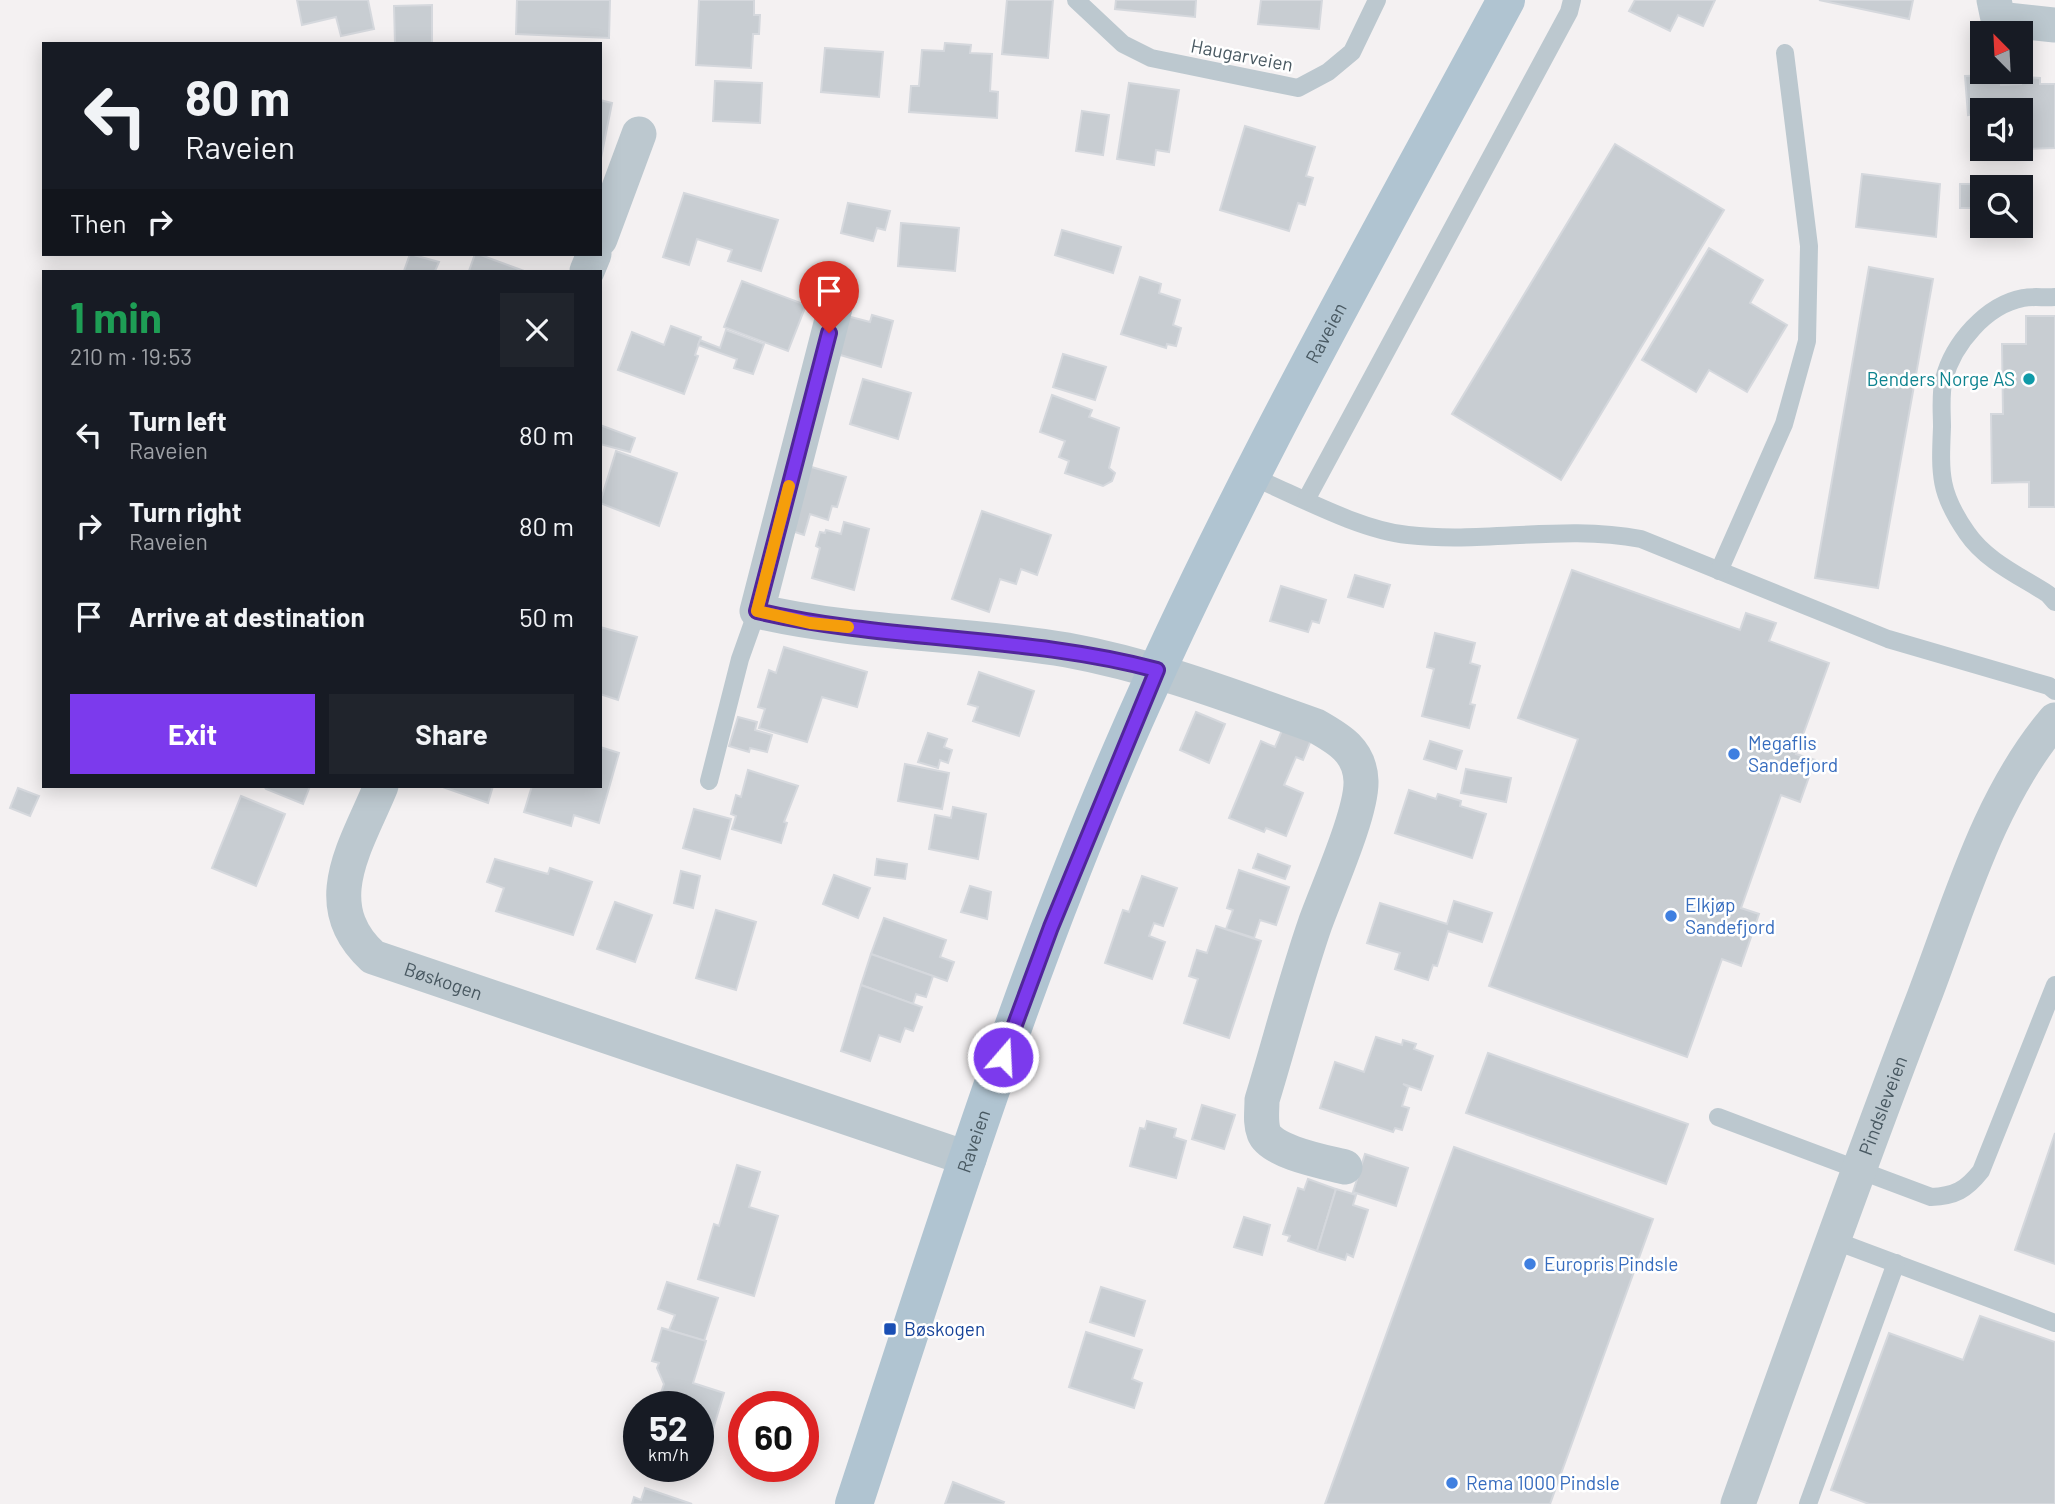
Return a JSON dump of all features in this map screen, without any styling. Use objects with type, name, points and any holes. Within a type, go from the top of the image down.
[{"type":"main road","name":"Raveien","points":[[854,1504],[969,1159],[1051,927],[1157,670],[1253,477],[1506,0]]},
{"type":"street","points":[[1994,0],[1998,19],[2055,25]]},
{"type":"street","points":[[602,231],[639,134]]},
{"type":"street","points":[[835,308],[757,611],[810,623],[1065,650],[1157,670],[1316,726],[1341,740],[1351,750],[1359,767],[1361,782],[1358,803],[1314,929],[1262,1100],[1261,1119],[1264,1135],[1274,1146],[1345,1167]]},
{"type":"street","name":"Pindsleveien","points":[[1738,1504],[1858,1169],[2002,801],[2036,743],[2055,720]]},
{"type":"street","name":"Bøskogen","points":[[380,788],[342,881],[344,909],[352,932],[359,944],[373,957],[969,1159]]},
{"type":"lane","name":"Haugarveien","points":[[1076,0],[1123,44],[1151,58],[1298,88],[1328,72],[1352,52],[1377,0]]},
{"type":"lane","points":[[1306,500],[1563,24],[1572,0]]},
{"type":"lane","points":[[1719,571],[1784,424],[1807,341],[1809,246],[1785,53]]},
{"type":"lane","points":[[2055,298],[2022,298],[2000,307],[1974,327],[1956,352],[1944,380],[1940,475],[1952,508],[1968,536],[1991,559],[2048,594],[2055,602]]},
{"type":"lane","points":[[1253,477],[1340,515],[1404,535],[1460,539],[1604,532],[1641,539],[1888,639],[2049,686],[2055,691]]},
{"type":"lane","points":[[709,781],[740,659],[757,611]]},
{"type":"lane","points":[[1718,1117],[1931,1197],[1953,1196],[1970,1185],[1981,1171],[2055,985]]},
{"type":"lane","points":[[1833,1240],[2055,1322]]},
{"type":"lane","points":[[1808,1504],[1896,1263]]},
{"type":"building","points":[[297,0],[368,0],[374,29],[341,36],[336,17],[302,25]]},
{"type":"building","points":[[517,0],[610,0],[609,38],[516,34]]},
{"type":"building","points":[[699,0],[754,0],[754,15],[760,15],[759,34],[753,34],[751,68],[696,65]]},
{"type":"building","points":[[1007,0],[1053,0],[1048,58],[1002,54]]},
{"type":"building","points":[[1116,0],[1196,0],[1195,17],[1115,9]]},
{"type":"building","points":[[1261,0],[1322,0],[1319,29],[1258,24]]},
{"type":"building","points":[[1635,0],[1715,0],[1703,26],[1678,15],[1670,31],[1629,11]]},
{"type":"building","points":[[1819,0],[1913,0],[1909,19]]},
{"type":"building","points":[[432,5],[432,42],[395,42],[394,6]]},
{"type":"building","points":[[945,43],[971,45],[970,53],[992,54],[990,91],[998,92],[997,118],[909,112],[911,86],[919,86],[922,50],[944,51]]},
{"type":"building","points":[[825,48],[883,52],[879,97],[821,92]]},
{"type":"building","points":[[1965,76],[1970,76],[1970,84],[2034,84],[2034,78],[2040,78],[2040,84],[2055,84],[2055,148],[2033,149],[2033,98],[1970,98],[1968,115]]},
{"type":"building","points":[[715,81],[762,83],[760,123],[713,121]]},
{"type":"building","points":[[1129,83],[1179,90],[1169,152],[1156,150],[1154,165],[1117,159]]},
{"type":"building","points":[[602,100],[612,103],[602,153]]},
{"type":"building","points":[[1082,111],[1109,115],[1103,155],[1076,151]]},
{"type":"building","points":[[1245,126],[1315,147],[1306,176],[1313,178],[1305,205],[1298,203],[1289,231],[1220,210]]},
{"type":"building","points":[[1615,144],[1724,210],[1561,480],[1452,414]]},
{"type":"building","points":[[1862,174],[1940,184],[1936,237],[1856,227]]},
{"type":"building","points":[[1960,184],[1970,184],[1970,208],[1960,208]]},
{"type":"building","points":[[684,193],[778,220],[761,271],[728,261],[732,250],[697,239],[689,265],[663,257]]},
{"type":"building","points":[[848,203],[890,211],[885,230],[877,228],[873,241],[841,233]]},
{"type":"building","points":[[901,223],[959,228],[955,271],[898,266]]},
{"type":"building","points":[[1062,230],[1121,247],[1113,273],[1055,255]]},
{"type":"building","points":[[1709,248],[1763,280],[1750,303],[1787,325],[1747,392],[1709,370],[1696,392],[1642,360]]},
{"type":"building","points":[[409,256],[439,262],[435,270],[404,270]]},
{"type":"building","points":[[474,256],[483,256],[521,270],[469,270]]},
{"type":"building","points":[[1869,267],[1933,279],[1878,588],[1815,578]]},
{"type":"building","points":[[1140,277],[1161,284],[1159,293],[1180,300],[1173,325],[1181,328],[1176,346],[1167,344],[1166,348],[1121,334]]},
{"type":"building","points":[[742,281],[806,305],[788,351],[724,327]]},
{"type":"building","points":[[872,315],[893,321],[881,367],[837,354],[847,316],[870,322]]},
{"type":"building","name":"Benders Norge AS","points":[[2026,316],[2055,316],[2055,507],[2029,507],[2029,482],[1992,483],[1991,414],[2003,414],[2002,344],[2026,344]]},
{"type":"building","points":[[671,326],[701,337],[695,355],[698,356],[684,394],[618,370],[632,332],[664,345]]},
{"type":"building","points":[[726,330],[764,344],[753,374],[734,368],[737,359],[698,345],[700,340],[720,348]]},
{"type":"building","points":[[1063,354],[1106,367],[1095,400],[1053,387]]},
{"type":"building","points":[[863,379],[911,393],[898,439],[850,424]]},
{"type":"building","points":[[1052,395],[1092,410],[1089,417],[1119,428],[1109,468],[1115,473],[1112,481],[1103,486],[1065,473],[1069,461],[1059,457],[1065,441],[1040,432]]},
{"type":"building","points":[[602,426],[635,438],[630,452],[602,445]]},
{"type":"building","points":[[616,451],[677,473],[659,526],[602,504]]},
{"type":"building","points":[[808,466],[846,477],[837,507],[832,506],[828,520],[810,514],[804,535],[786,529]]},
{"type":"building","points":[[982,511],[1051,535],[1037,575],[1021,569],[1016,584],[1000,579],[989,612],[952,599]]},
{"type":"building","points":[[844,522],[869,529],[854,590],[812,578],[820,548],[816,546],[820,532],[825,533],[826,530],[841,534]]},
{"type":"building","points":[[1572,570],[1740,630],[1746,613],[1776,623],[1769,641],[1829,663],[1796,754],[1815,760],[1800,802],[1781,795],[1741,908],[1759,914],[1741,966],[1722,959],[1687,1057],[1489,986],[1578,739],[1518,718]]},
{"type":"building","points":[[1355,575],[1390,585],[1383,607],[1348,597]]},
{"type":"building","points":[[1281,586],[1326,600],[1319,623],[1312,621],[1308,632],[1270,621]]},
{"type":"building","points":[[602,628],[637,637],[618,700],[602,695]]},
{"type":"building","points":[[1435,633],[1475,643],[1470,663],[1480,666],[1470,704],[1475,705],[1469,728],[1422,716],[1434,669],[1427,667]]},
{"type":"building","points":[[784,647],[867,672],[857,707],[822,697],[807,742],[759,728],[765,709],[758,707],[769,670],[776,673]]},
{"type":"building","points":[[979,672],[1034,691],[1019,736],[973,721],[978,707],[968,704]]},
{"type":"building","points":[[1196,712],[1225,724],[1209,763],[1180,750]]},
{"type":"building","points":[[738,717],[757,722],[755,730],[772,735],[767,752],[750,748],[749,752],[729,746]]},
{"type":"building","points":[[1283,728],[1311,740],[1303,760],[1296,757],[1284,785],[1303,793],[1286,836],[1266,828],[1264,832],[1229,818],[1261,741],[1275,747]]},
{"type":"building","points":[[928,733],[947,739],[944,747],[952,750],[948,763],[940,760],[938,768],[918,762]]},
{"type":"building","points":[[1430,741],[1462,751],[1456,769],[1424,759]]},
{"type":"building","points":[[602,748],[619,753],[599,823],[574,815],[571,826],[524,812],[531,788],[602,788]]},
{"type":"building","points":[[905,764],[949,773],[942,809],[898,801]]},
{"type":"building","points":[[1466,769],[1511,778],[1506,802],[1461,793]]},
{"type":"building","points":[[748,770],[798,786],[784,822],[787,823],[781,843],[732,829],[736,816],[731,814],[736,795],[741,797]]},
{"type":"building","points":[[18,788],[39,796],[30,816],[10,808]]},
{"type":"building","points":[[265,788],[309,788],[303,804]]},
{"type":"building","points":[[446,788],[492,788],[488,803]]},
{"type":"building","points":[[1409,790],[1436,799],[1438,794],[1461,801],[1460,806],[1486,814],[1472,858],[1395,833]]},
{"type":"building","points":[[241,796],[285,814],[256,886],[212,868]]},
{"type":"building","points":[[953,807],[986,814],[978,859],[929,849],[935,815],[951,818]]},
{"type":"building","points":[[694,809],[731,819],[720,859],[683,848]]},
{"type":"building","points":[[1258,854],[1290,866],[1285,879],[1253,868]]},
{"type":"building","points":[[495,859],[548,874],[550,868],[592,882],[573,935],[496,911],[504,888],[487,882]]},
{"type":"building","points":[[877,859],[907,864],[905,879],[875,875]]},
{"type":"building","points":[[1239,870],[1289,887],[1276,925],[1260,920],[1254,938],[1226,929],[1233,910],[1227,908]]},
{"type":"building","points":[[681,871],[700,876],[693,908],[674,903]]},
{"type":"building","points":[[834,875],[870,888],[858,918],[823,904]]},
{"type":"building","points":[[1142,876],[1177,888],[1163,926],[1154,923],[1149,936],[1165,942],[1152,979],[1105,963],[1123,910],[1129,912]]},
{"type":"building","points":[[970,886],[991,892],[987,919],[961,912]]},
{"type":"building","points":[[1454,901],[1492,913],[1482,942],[1448,931],[1437,966],[1433,965],[1428,980],[1395,969],[1400,953],[1367,943],[1380,903],[1447,924]]},
{"type":"building","points":[[615,902],[652,915],[635,962],[597,949]]},
{"type":"building","points":[[716,910],[756,922],[736,990],[696,978]]},
{"type":"building","points":[[884,918],[946,940],[940,957],[954,962],[947,981],[871,954]]},
{"type":"building","points":[[1216,926],[1261,941],[1229,1038],[1184,1023],[1198,979],[1189,976],[1197,950],[1207,953]]},
{"type":"building","points":[[871,954],[933,976],[926,997],[916,994],[913,1004],[861,985]]},
{"type":"building","points":[[861,985],[922,1007],[913,1031],[905,1028],[900,1042],[879,1035],[870,1061],[841,1051]]},
{"type":"building","points":[[1376,1037],[1402,1045],[1403,1040],[1416,1044],[1414,1049],[1433,1056],[1421,1090],[1403,1084],[1408,1087],[1402,1106],[1409,1108],[1402,1130],[1395,1128],[1393,1132],[1320,1108],[1335,1062],[1364,1072]]},
{"type":"building","points":[[1488,1053],[1688,1124],[1666,1184],[1466,1113]]},
{"type":"building","points":[[1202,1105],[1235,1115],[1224,1149],[1192,1139]]},
{"type":"building","points":[[1147,1121],[1176,1129],[1174,1137],[1186,1141],[1176,1178],[1130,1166],[1140,1128],[1145,1129]]},
{"type":"building","points":[[2055,1133],[2055,1264],[2015,1250]]},
{"type":"building","points":[[1454,1147],[1653,1219],[1550,1504],[1325,1504]]},
{"type":"building","points":[[1365,1154],[1408,1168],[1396,1206],[1353,1192]]},
{"type":"building","points":[[737,1165],[760,1172],[749,1207],[778,1216],[754,1296],[698,1279],[714,1224],[719,1226]]},
{"type":"building","points":[[1308,1179],[1336,1189],[1317,1251],[1288,1241],[1290,1236],[1283,1234],[1298,1188],[1304,1190]]},
{"type":"building","points":[[1336,1189],[1356,1195],[1353,1205],[1368,1210],[1353,1257],[1347,1254],[1345,1260],[1317,1251]]},
{"type":"building","points":[[1244,1217],[1270,1225],[1262,1255],[1234,1247]]},
{"type":"building","points":[[667,1282],[718,1298],[704,1341],[669,1330],[675,1315],[658,1309]]},
{"type":"building","points":[[1101,1287],[1145,1301],[1134,1336],[1090,1322]]},
{"type":"building","points":[[1980,1316],[2055,1342],[2055,1504],[1869,1504],[1831,1490],[1889,1333],[1963,1360]]},
{"type":"building","points":[[662,1328],[706,1341],[693,1383],[724,1393],[714,1426],[714,1391],[662,1391],[664,1384],[657,1368],[659,1363],[652,1361]]},
{"type":"building","points":[[1086,1332],[1142,1350],[1132,1379],[1142,1383],[1134,1408],[1069,1387]]},
{"type":"building","points":[[953,1482],[1004,1502],[945,1504]]},
{"type":"building","points":[[645,1488],[692,1504],[632,1504],[634,1497],[641,1500]]},
{"type":"slow traffic","points":[[789,486],[757,611],[810,623],[848,627]]},
{"type":"place","name":"Benders Norge AS","points":[[2029,379]]},
{"type":"place","name":"Megaflis Sandefjord","points":[[1734,754]]},
{"type":"place","name":"Elkjøp Sandefjord","points":[[1671,916]]},
{"type":"place","name":"Europris Pindsle","points":[[1530,1264]]},
{"type":"place","name":"Bøskogen","points":[[890,1329]]},
{"type":"place","name":"Rema 1000 Pindsle","points":[[1452,1483]]},
{"type":"route","points":[[829,333],[757,611],[810,623],[1065,650],[1157,670],[1120,753],[1003,1057]]}]
